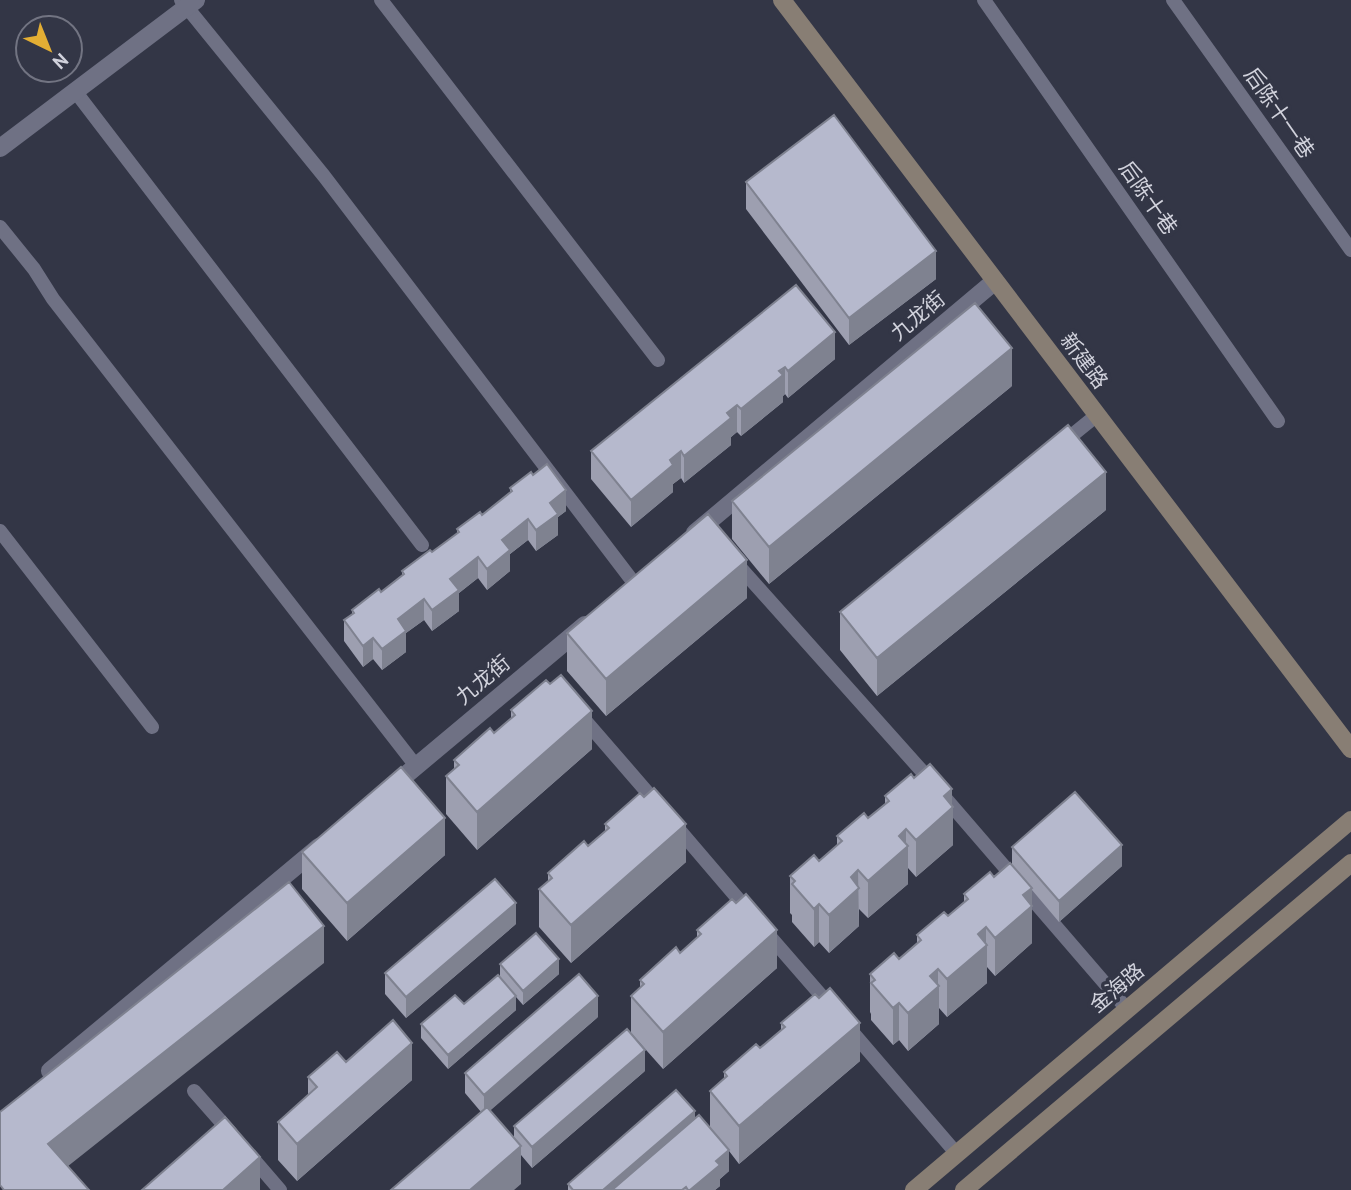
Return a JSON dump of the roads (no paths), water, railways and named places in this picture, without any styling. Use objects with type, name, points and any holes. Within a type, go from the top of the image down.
[{"type":"main road","name":"新建路","points":[[782,0],[1351,748]]},
{"type":"main road","name":"金海路","points":[[914,1190],[1351,820]]},
{"type":"main road","points":[[964,1190],[1351,863]]},
{"type":"street","points":[[0,148],[188,2]]},
{"type":"street","name":"九龙街","points":[[683,542],[708,531],[995,281]]},
{"type":"street","name":"九龙街","points":[[373,802],[603,609]]},
{"type":"street","points":[[32,1087],[331,837]]},
{"type":"lane","points":[[381,0],[658,360]]},
{"type":"lane","name":"后陈十巷","points":[[984,0],[1278,421]]},
{"type":"lane","name":"后陈十一巷","points":[[1173,0],[1351,250]]},
{"type":"lane","points":[[188,2],[634,583]]},
{"type":"lane","points":[[75,91],[422,545]]},
{"type":"lane","points":[[0,227],[416,766]]},
{"type":"lane","points":[[1045,458],[1097,415]]},
{"type":"lane","points":[[0,531],[152,727]]},
{"type":"lane","points":[[730,556],[921,770],[1127,1009]]},
{"type":"lane","points":[[583,718],[957,1154]]},
{"type":"lane","points":[[194,1091],[280,1190]]}]
